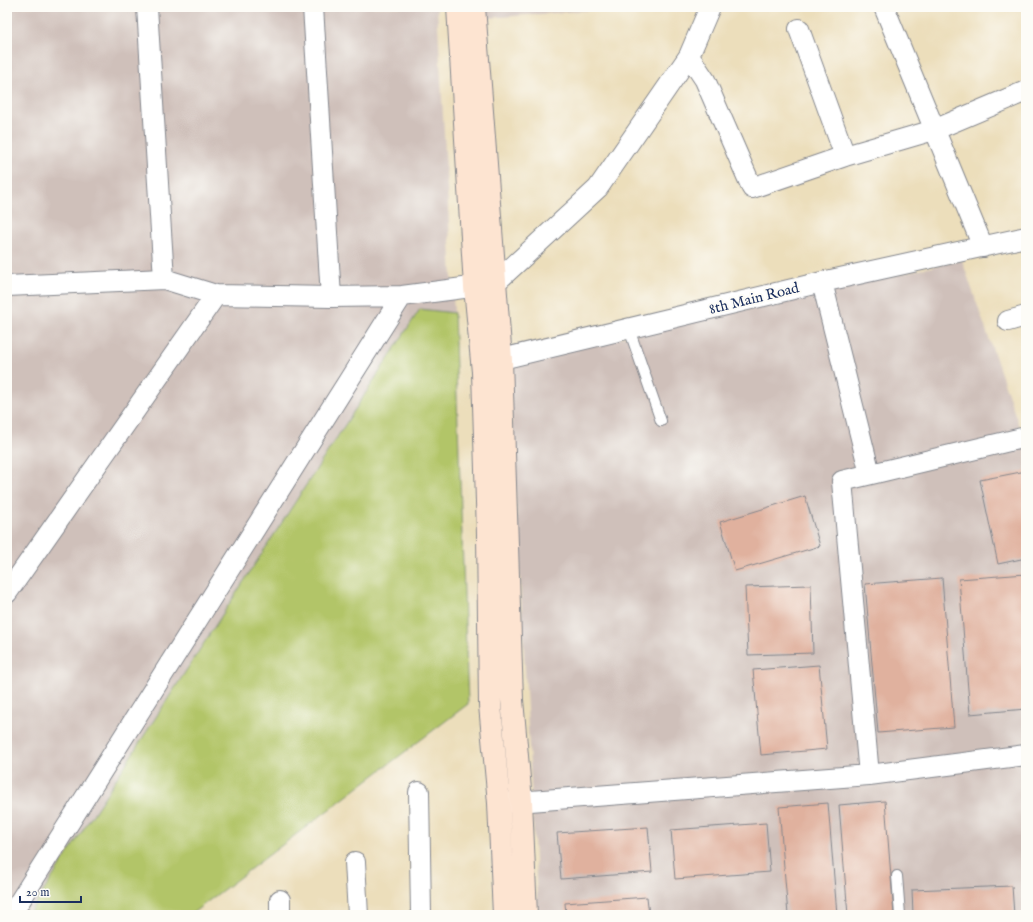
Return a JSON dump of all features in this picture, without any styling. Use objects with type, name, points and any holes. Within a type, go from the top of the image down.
[{"type":"street","points":[[148,7],[164,279]]},
{"type":"street","points":[[313,7],[331,297]]},
{"type":"street","points":[[458,7],[492,361],[497,534],[521,801],[526,915]]},
{"type":"street","points":[[474,7],[484,285]]},
{"type":"street","points":[[7,286],[164,279],[216,295],[331,297],[402,296],[484,285],[598,188],[690,56],[710,7]]},
{"type":"street","points":[[884,7],[983,247]]},
{"type":"street","points":[[799,29],[845,156]]},
{"type":"street","points":[[690,56],[705,80],[752,188],[845,156],[934,130],[1024,97]]},
{"type":"street","name":"8th Main Road","points":[[492,361],[822,282],[1026,237]]},
{"type":"street","points":[[822,282],[870,474]]},
{"type":"street","points":[[7,593],[216,295]]},
{"type":"street","points":[[11,915],[402,296]]},
{"type":"street","points":[[869,775],[842,481],[1026,437]]},
{"type":"street","points":[[497,534],[490,705],[499,803],[504,915]]},
{"type":"street","points":[[499,803],[869,775],[1026,755]]},
{"type":"street","points":[[419,792],[421,915]]},
{"type":"street","points":[[355,862],[358,915]]},
{"type":"lane","points":[[629,329],[661,421]]},
{"type":"lane","points":[[898,876],[900,915]]},
{"type":"shaded area","points":[[7,7],[437,7],[454,313],[420,310],[28,915],[7,915]]},
{"type":"shaded area","points":[[486,7],[635,7],[487,18]]},
{"type":"shaded area","points":[[962,260],[1019,426],[1023,445],[1026,445],[1026,915],[538,915],[509,370],[543,355]]},
{"type":"green space","points":[[420,309],[454,313],[468,704],[190,915],[28,915]]},
{"type":"building","points":[[1026,471],[1026,558],[998,564],[980,480]]},
{"type":"building","points":[[805,496],[820,546],[735,571],[720,522]]},
{"type":"building","points":[[1026,574],[1026,709],[970,714],[959,579]]},
{"type":"building","points":[[942,578],[954,727],[878,733],[865,584]]},
{"type":"building","points":[[811,585],[813,653],[748,655],[745,587]]},
{"type":"building","points":[[819,665],[827,749],[761,755],[753,670]]},
{"type":"building","points":[[885,801],[894,915],[848,915],[839,805]]},
{"type":"building","points":[[828,803],[837,915],[788,915],[779,807]]},
{"type":"building","points":[[766,823],[770,872],[675,879],[671,830]]},
{"type":"building","points":[[648,827],[652,872],[561,879],[557,833]]},
{"type":"building","points":[[1012,886],[1014,915],[913,915],[912,890]]},
{"type":"building","points":[[647,897],[649,915],[566,915],[565,903]]}]
